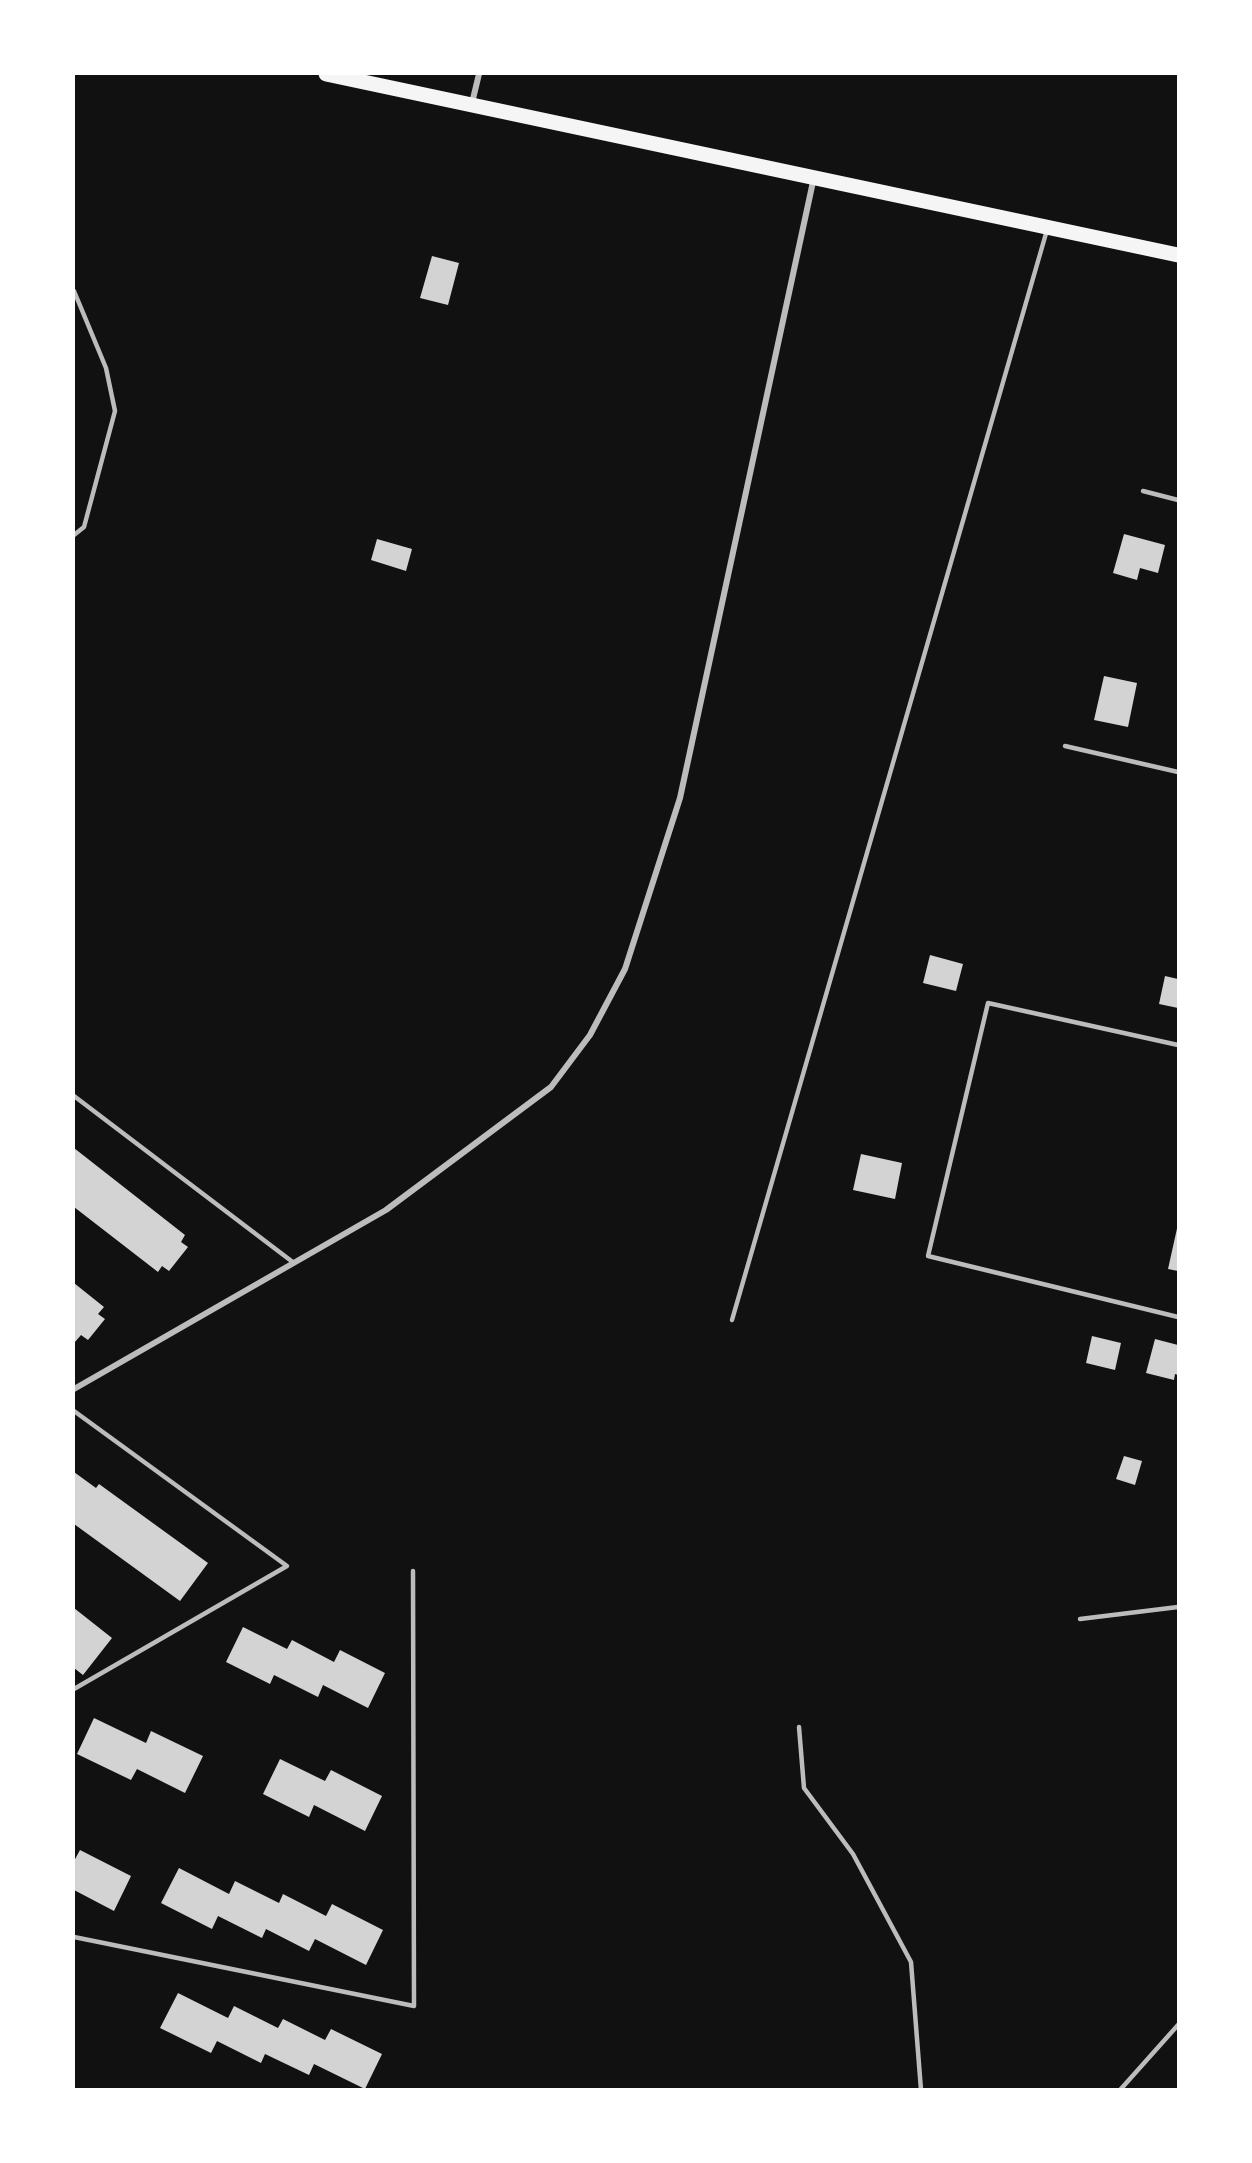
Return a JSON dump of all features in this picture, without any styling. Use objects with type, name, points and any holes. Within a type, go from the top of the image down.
[{"type":"main road","points":[[326,74],[472,103],[1179,255]]},
{"type":"street","points":[[472,103],[479,74]]},
{"type":"street","points":[[74,1389],[386,1210],[551,1087],[590,1035],[625,969],[680,798],[814,176]]},
{"type":"lane","points":[[732,1320],[1048,226]]},
{"type":"lane","points":[[74,291],[106,368],[115,411],[84,527],[74,535]]},
{"type":"lane","points":[[1143,491],[1179,500]]},
{"type":"lane","points":[[1065,746],[1179,772]]},
{"type":"lane","points":[[1179,1045],[988,1003],[928,1256],[1179,1317]]},
{"type":"lane","points":[[74,1096],[294,1263]]},
{"type":"lane","points":[[74,1411],[287,1566],[74,1689]]},
{"type":"lane","points":[[74,1937],[414,2006],[413,1571]]},
{"type":"lane","points":[[1080,1619],[1179,1606]]},
{"type":"lane","points":[[799,1727],[804,1788],[853,1854],[910,1962],[921,2090]]},
{"type":"lane","points":[[1119,2090],[1179,2025]]},
{"type":"building","points":[[432,256],[459,263],[448,305],[420,298]]},
{"type":"building","points":[[1124,534],[1165,545],[1158,573],[1140,568],[1137,580],[1113,573]]},
{"type":"building","points":[[377,539],[412,549],[406,571],[371,560]]},
{"type":"building","points":[[1104,676],[1137,683],[1128,727],[1094,720]]},
{"type":"building","points":[[930,955],[963,964],[956,991],[923,983]]},
{"type":"building","points":[[1165,976],[1178,979],[1178,1008],[1159,1004]]},
{"type":"building","points":[[74,1148],[185,1235],[181,1242],[188,1247],[169,1271],[162,1266],[158,1272],[74,1207]]},
{"type":"building","points":[[861,1154],[902,1163],[895,1199],[853,1190]]},
{"type":"building","points":[[1178,1224],[1178,1271],[1168,1269]]},
{"type":"building","points":[[74,1283],[104,1307],[98,1314],[105,1319],[88,1340],[81,1335],[75,1342],[74,1341]]},
{"type":"building","points":[[1092,1336],[1121,1343],[1115,1370],[1086,1363]]},
{"type":"building","points":[[1155,1339],[1178,1345],[1178,1375],[1175,1374],[1174,1380],[1146,1373]]},
{"type":"building","points":[[1124,1456],[1142,1461],[1135,1485],[1116,1479]]},
{"type":"building","points":[[74,1472],[96,1488],[99,1484],[208,1563],[180,1601],[74,1524]]},
{"type":"building","points":[[74,1608],[112,1638],[83,1675],[74,1668]]},
{"type":"building","points":[[243,1627],[287,1649],[292,1640],[334,1662],[340,1650],[385,1673],[368,1708],[323,1685],[318,1697],[274,1675],[270,1684],[226,1662]]},
{"type":"building","points":[[94,1718],[146,1743],[151,1731],[203,1756],[185,1793],[137,1769],[131,1780],[77,1754]]},
{"type":"building","points":[[280,1759],[325,1781],[331,1770],[382,1796],[365,1831],[314,1805],[309,1817],[263,1794]]},
{"type":"building","points":[[80,1850],[131,1876],[114,1911],[74,1890],[74,1861]]},
{"type":"building","points":[[179,1868],[229,1894],[235,1881],[279,1903],[283,1894],[326,1916],[332,1904],[383,1930],[366,1965],[315,1939],[309,1951],[266,1929],[262,1938],[218,1916],[212,1929],[161,1903]]},
{"type":"building","points":[[178,1993],[228,2018],[234,2006],[278,2028],[283,2019],[325,2040],[331,2029],[382,2054],[365,2089],[314,2064],[309,2075],[265,2054],[261,2063],[217,2041],[211,2053],[160,2028]]}]
